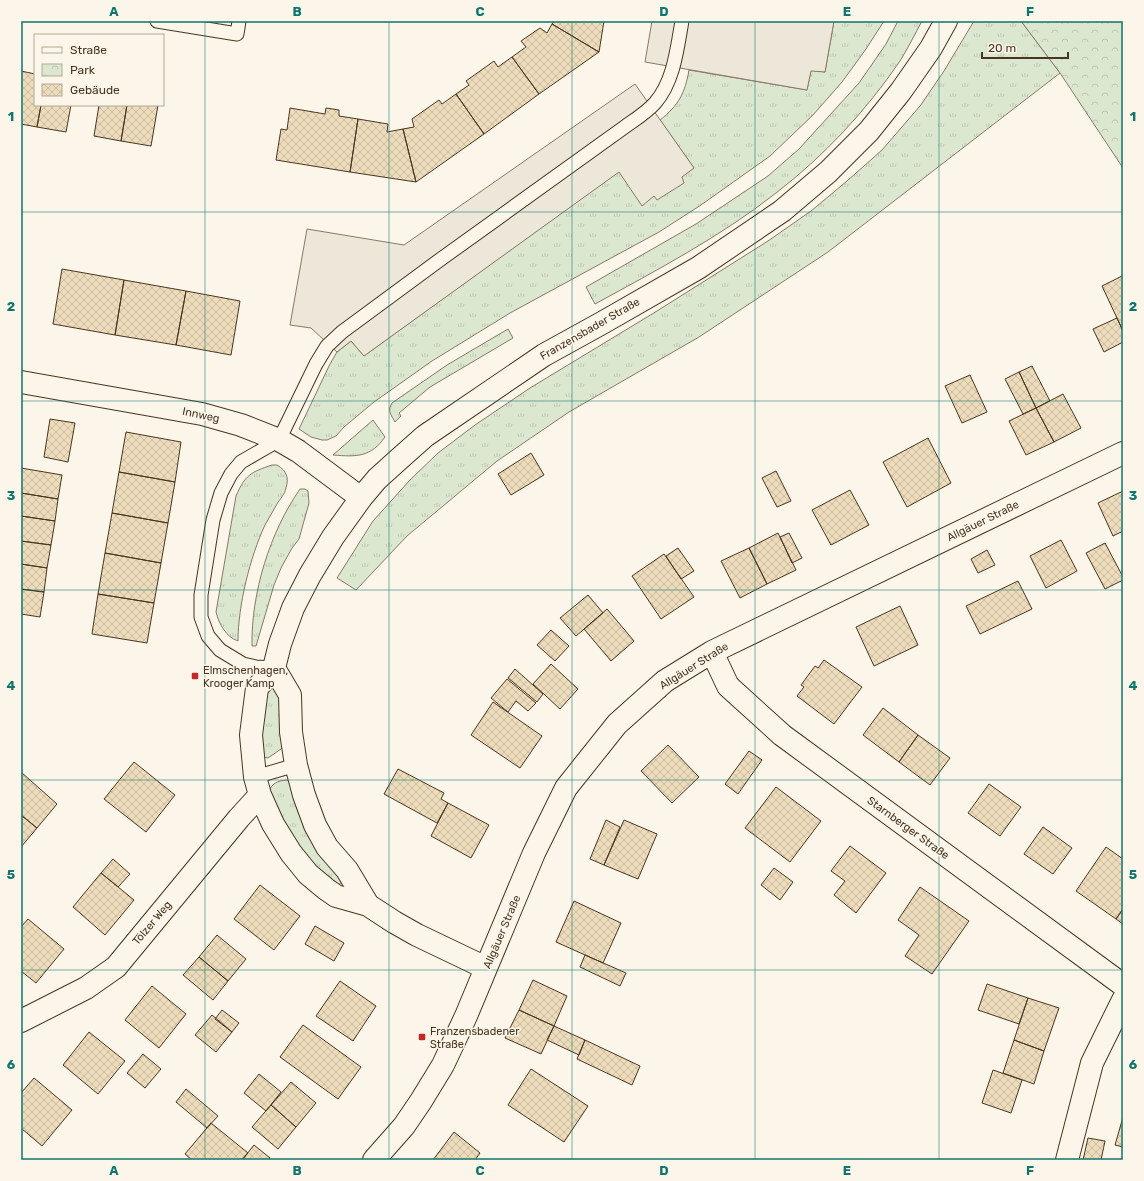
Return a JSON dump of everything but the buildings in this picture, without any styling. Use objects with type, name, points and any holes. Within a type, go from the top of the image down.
[{"type":"street","name":"Franzensbader Straße","points":[[486,968],[394,922],[368,905],[336,896],[308,874],[291,853],[273,824],[258,786],[251,735],[257,688],[274,668],[280,644],[296,601],[333,537],[361,498],[377,479],[424,436],[531,363],[698,268],[782,210],[828,172],[869,131],[901,91],[931,48],[946,21]]},
{"type":"street","name":"Innweg","points":[[21,382],[202,414],[241,425],[279,440],[298,451],[361,498]]},
{"type":"street","name":"Allgäuer Straße","points":[[374,1160],[404,1126],[443,1065],[486,968],[534,853],[566,788],[617,724],[665,681],[712,652],[1123,453]]},
{"type":"street","name":"Starnberger Straße","points":[[712,652],[728,686],[782,736],[1123,985]]},
{"type":"street","name":"Franzensbader Straße","points":[[274,668],[290,695],[291,732],[296,765],[304,795],[315,826],[327,847],[348,870],[368,905]]},
{"type":"street","name":"Tölzer Weg","points":[[21,1022],[86,988],[116,966],[258,786]]},
{"type":"street","points":[[1067,1160],[1092,1063],[1123,1000]]},
{"type":"lane","points":[[157,21],[237,34],[239,21]]},
{"type":"lane","points":[[274,668],[256,667],[243,664],[220,650],[208,636],[201,617],[201,595],[213,520],[221,493],[231,474],[241,462],[279,440],[316,364],[327,346],[342,332],[646,112],[656,102],[668,82],[682,21]]},
{"type":"lane","points":[[258,786],[296,765]]},
{"type":"green space","points":[[834,21],[884,21],[842,82],[813,115],[770,156],[701,205],[659,232],[510,313],[432,361],[374,402],[344,427],[336,436],[327,440],[322,440],[311,437],[299,429],[337,352],[351,341],[364,356],[619,171],[654,196],[694,168],[660,120],[672,109],[680,98],[689,70],[807,90],[811,70],[825,72]]},
{"type":"green space","points":[[898,21],[922,21],[909,46],[887,80],[843,132],[811,164],[776,193],[733,224],[688,252],[595,304],[586,287],[696,224],[768,176],[799,149],[859,83],[886,44]]},
{"type":"green space","points":[[974,21],[1021,21],[1060,73],[828,252],[699,337],[569,412],[497,461],[407,536],[356,590],[337,578],[373,521],[410,480],[438,453],[475,425],[530,388],[657,311],[768,241],[811,211],[847,181],[882,150],[920,106],[944,71]]},
{"type":"green space","points":[[1021,21],[1123,21],[1123,168],[1060,73]]},
{"type":"green space","points":[[508,329],[513,338],[430,387],[399,413],[401,416],[395,422],[390,410],[392,403],[447,365]]},
{"type":"green space","points":[[373,420],[385,437],[380,444],[369,452],[363,454],[349,456],[333,455]]},
{"type":"green space","points":[[272,465],[277,465],[285,472],[287,484],[284,494],[265,525],[254,552],[240,613],[238,641],[224,630],[216,612],[236,496],[242,483],[250,475]]},
{"type":"green space","points":[[300,489],[305,489],[308,491],[309,503],[299,539],[292,548],[281,568],[274,585],[256,646],[252,646],[255,605],[264,564],[280,524]]},
{"type":"green space","points":[[278,674],[284,745],[281,749],[268,758],[263,757],[260,735],[269,681]]},
{"type":"green space","points":[[287,780],[291,783],[341,877],[341,882],[339,885],[331,882],[296,845],[268,793],[275,783]]},
{"type":"shaded area","points":[[652,21],[834,21],[825,72],[811,71],[807,90],[645,62]]},
{"type":"shaded area","points":[[635,84],[694,168],[682,177],[684,183],[657,200],[654,196],[642,206],[619,172],[364,356],[351,341],[337,352],[311,328],[290,325],[307,229],[404,245]]},
{"type":"place","name":"Elmschenhagen, Krooger Kamp","points":[[195,676]]},
{"type":"place","name":"Franzensbadener Straße","points":[[422,1037]]}]
